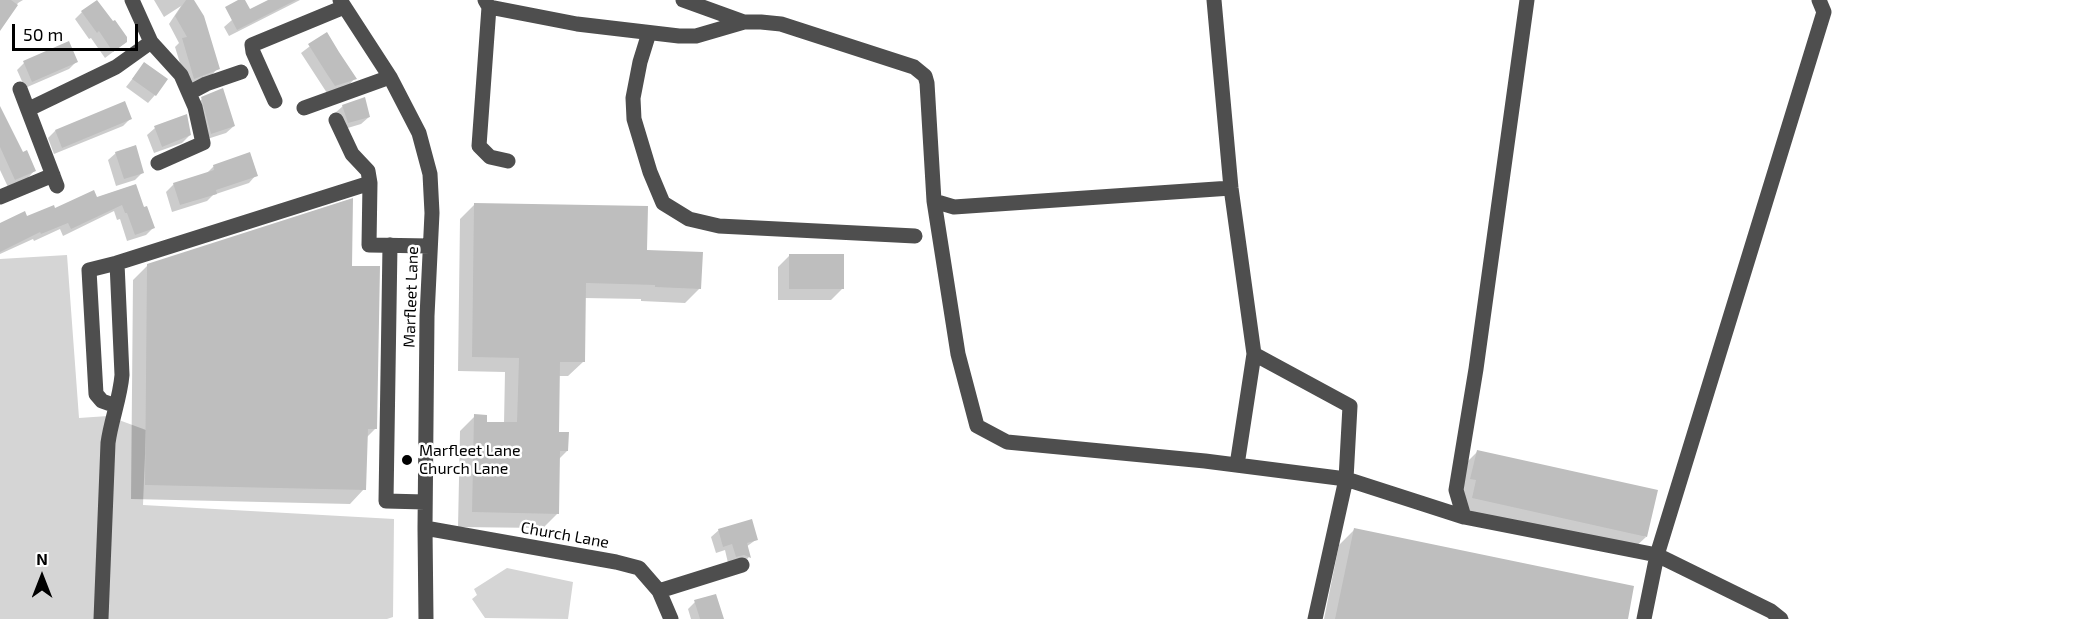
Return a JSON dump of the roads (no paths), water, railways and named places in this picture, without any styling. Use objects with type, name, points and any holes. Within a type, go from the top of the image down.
[{"type":"street","points":[[132,0],[151,42],[181,75],[195,107],[203,144],[158,163]]},
{"type":"street","points":[[684,0],[744,22]]},
{"type":"street","points":[[1214,0],[1231,189],[1254,354],[1237,465]]},
{"type":"street","points":[[1464,517],[1456,490],[1476,369],[1527,0]]},
{"type":"street","points":[[1644,619],[1657,555],[1824,12],[1819,0]]},
{"type":"street","points":[[275,101],[252,45],[342,3]]},
{"type":"street","name":"Marfleet Lane","points":[[342,3],[390,77],[419,133],[430,174],[425,502],[426,619]]},
{"type":"street","points":[[508,160],[490,157],[479,146],[487,4],[577,24],[649,33],[696,36],[744,22],[781,24],[914,68],[925,76],[927,83],[934,201],[958,354],[977,426],[1007,442],[1237,465],[1346,479],[1464,517],[1657,555],[1771,611],[1781,619]]},
{"type":"street","points":[[649,33],[640,62],[633,99],[634,119],[650,172],[663,203],[689,219],[719,226],[915,236]]},
{"type":"street","points":[[29,109],[116,67],[151,42]]},
{"type":"street","points":[[189,93],[212,81],[240,72]]},
{"type":"street","points":[[304,108],[390,77]]},
{"type":"street","points":[[0,197],[55,181],[20,89]]},
{"type":"street","points":[[336,120],[352,154],[368,171],[370,183],[369,245],[430,246]]},
{"type":"street","points":[[116,406],[102,401],[96,394],[89,270],[370,183]]},
{"type":"street","points":[[934,201],[954,207],[1231,189]]},
{"type":"street","points":[[390,245],[386,501],[425,502]]},
{"type":"street","points":[[101,619],[108,443],[122,375],[117,262]]},
{"type":"street","points":[[1254,354],[1350,406],[1346,479],[1315,619]]},
{"type":"street","name":"Church Lane","points":[[425,528],[639,568],[659,591],[671,619]]},
{"type":"street","points":[[659,591],[742,566]]},
{"type":"place","name":"Marfleet Lane Church Lane","points":[[407,460]]}]
